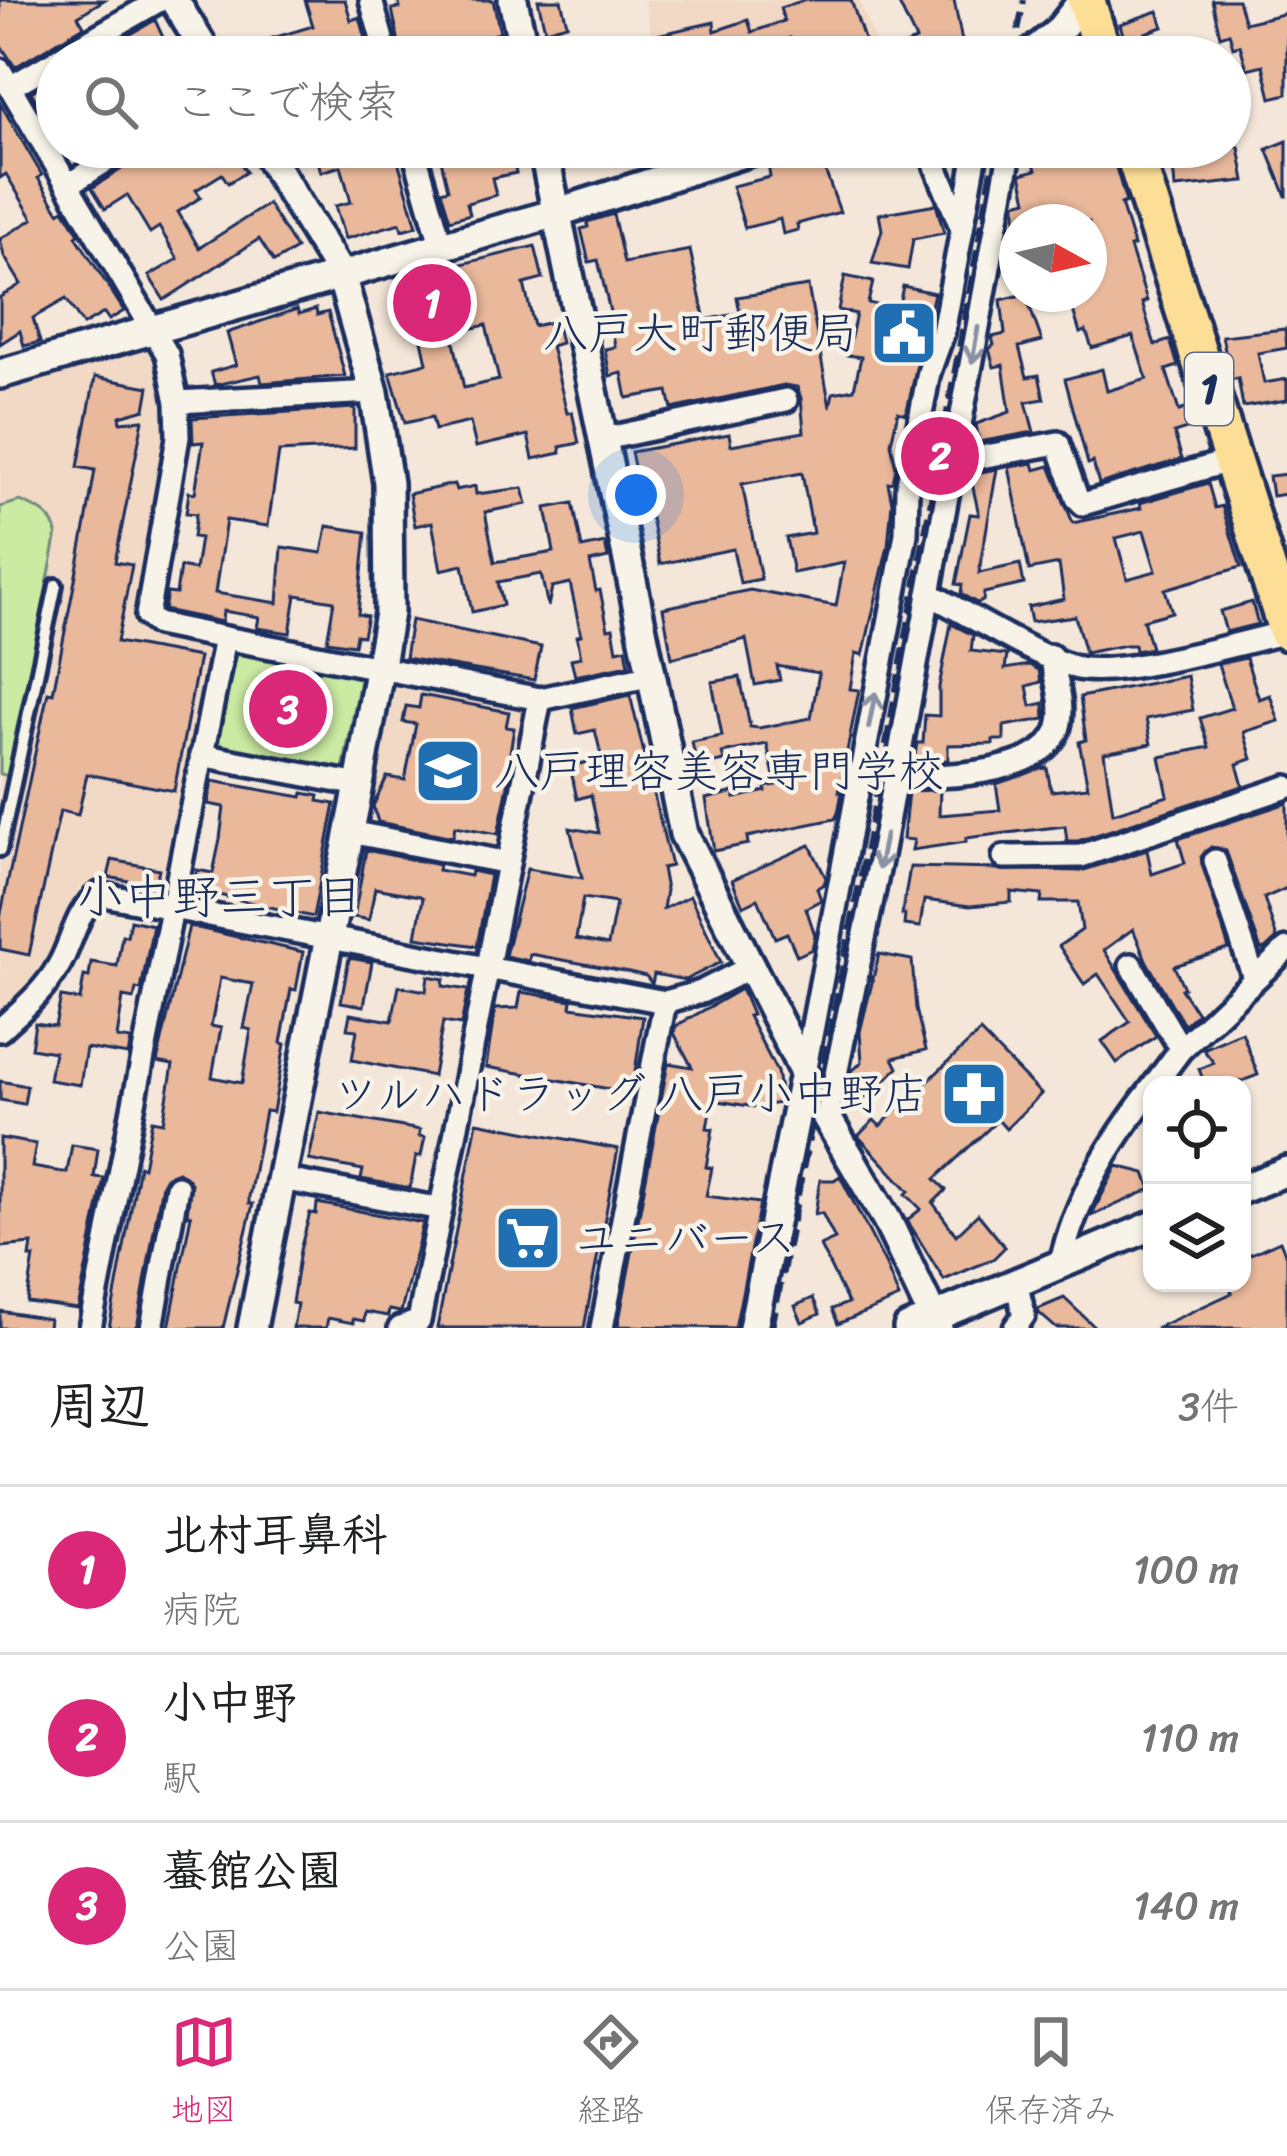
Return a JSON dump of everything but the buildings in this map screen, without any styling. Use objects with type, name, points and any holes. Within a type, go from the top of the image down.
[{"type":"main road","points":[[1084,0],[1097,36]]},
{"type":"main road","name":"1","points":[[1139,168],[1287,632]]},
{"type":"street","points":[[97,36],[160,0]]},
{"type":"street","points":[[174,0],[195,36]]},
{"type":"street","points":[[371,0],[381,36]]},
{"type":"street","points":[[513,0],[521,36]]},
{"type":"street","points":[[1053,36],[1084,0]]},
{"type":"street","points":[[36,67],[5,78],[36,131]]},
{"type":"street","points":[[58,168],[155,330],[177,402],[178,437],[170,495],[146,616],[157,624],[540,699],[653,675]]},
{"type":"street","points":[[68,185],[95,168]]},
{"type":"street","points":[[252,1328],[359,785],[388,613],[388,482],[374,392],[341,275],[276,168]]},
{"type":"street","points":[[419,168],[441,244]]},
{"type":"street","points":[[547,168],[684,834],[827,1118],[886,1220],[926,1324],[1143,1230]]},
{"type":"street","points":[[0,374],[695,168]]},
{"type":"street","points":[[937,168],[962,229]]},
{"type":"street","points":[[754,1328],[906,534],[907,489],[928,371],[943,333],[972,168]]},
{"type":"street","points":[[827,1118],[896,776],[1007,168]]},
{"type":"street","points":[[177,402],[374,392]]},
{"type":"street","points":[[604,439],[786,400]]},
{"type":"street","points":[[953,462],[1058,443],[1083,504],[1232,460]]},
{"type":"street","points":[[929,594],[1078,668],[1106,668],[1287,632]]},
{"type":"street","points":[[90,1328],[225,638]]},
{"type":"street","points":[[896,776],[971,776],[1046,746],[1056,735],[1060,710],[1051,656]]},
{"type":"street","points":[[400,1328],[418,1321],[540,699]]},
{"type":"street","points":[[201,755],[359,785]]},
{"type":"street","points":[[1004,857],[1082,856],[1287,788]]},
{"type":"street","points":[[350,832],[508,863]]},
{"type":"street","points":[[1215,861],[1254,978]]},
{"type":"street","points":[[0,1030],[41,991],[58,967],[88,902],[99,894],[665,1002],[701,992],[749,968]]},
{"type":"street","points":[[1160,1076],[1181,1048],[1287,950]]},
{"type":"street","points":[[1131,965],[1181,1048]]},
{"type":"street","points":[[602,1328],[665,1002]]},
{"type":"street","points":[[1061,1263],[1069,1227],[1090,1185],[1143,1099]]},
{"type":"street","points":[[1251,1185],[1287,1171]]},
{"type":"street","points":[[280,1179],[440,1208]]},
{"type":"street","points":[[152,1328],[177,1187]]},
{"type":"street","points":[[1016,1282],[1026,1324]]},
{"type":"lane","points":[[0,850],[56,585]]},
{"type":"shaded area","points":[[644,0],[859,0],[874,36],[652,36]]},
{"type":"shaded area","points":[[154,347],[167,380],[171,420],[137,616],[144,630],[206,640],[214,655],[171,879],[160,891],[106,883],[81,886],[46,968],[0,1014],[0,393]]},
{"type":"shaded area","name":"八戸理容美容専門学校","points":[[397,681],[519,703],[527,714],[502,848],[492,852],[368,828]]},
{"type":"green space","points":[[20,501],[48,516],[57,533],[10,776],[0,774],[0,507]]},
{"type":"green space","points":[[243,650],[361,674],[342,775],[219,751],[214,744],[233,658]]},
{"type":"railway","points":[[1017,36],[1024,0]]},
{"type":"railway","points":[[772,1328],[992,168]]},
{"type":"place","name":"北村耳鼻科","points":[[432,303]]},
{"type":"place","name":"八戸大町郵便局","points":[[904,333]]},
{"type":"place","name":"小中野","points":[[940,456]]},
{"type":"place","name":"蟇館公園","points":[[288,709]]},
{"type":"place","name":"八戸理容美容専門学校","points":[[448,771]]},
{"type":"place","name":"ツルハドラッグ 八戸小中野店","points":[[974,1094]]},
{"type":"place","name":"ユニバース","points":[[528,1238]]},
{"type":"district","name":"小中野三丁目","points":[[220,896]]}]
